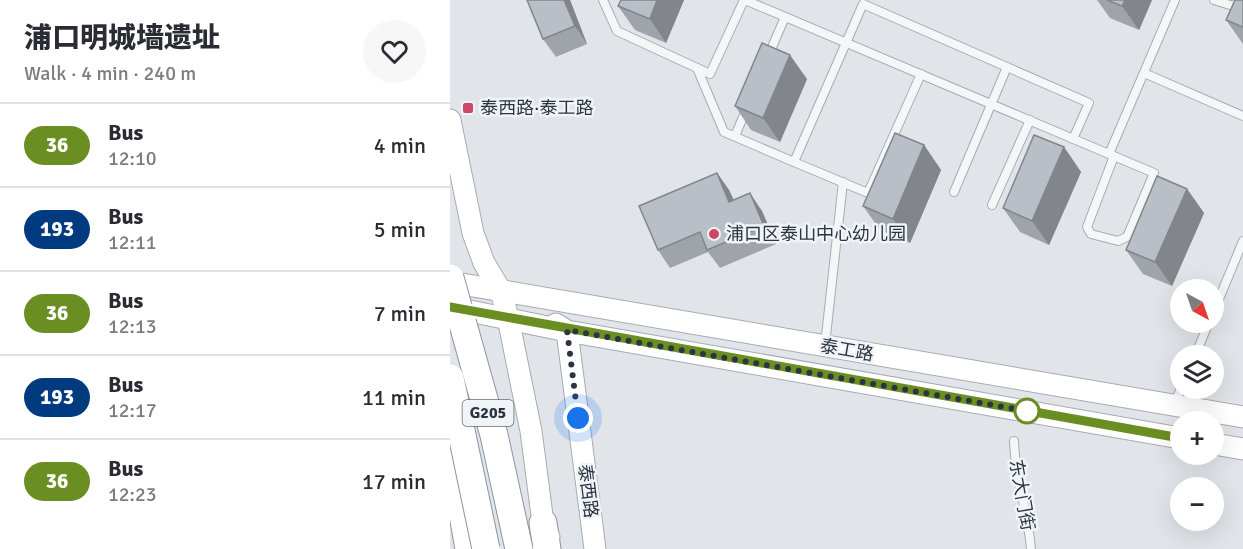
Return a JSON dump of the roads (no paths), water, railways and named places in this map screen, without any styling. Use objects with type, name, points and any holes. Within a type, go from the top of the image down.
[{"type":"highway","name":"G205","points":[[450,280],[494,435],[519,549]]},
{"type":"highway","name":"G205","points":[[450,378],[486,549]]},
{"type":"highway","points":[[450,441],[469,549]]},
{"type":"highway","points":[[543,523],[547,549]]},
{"type":"main road","points":[[450,120],[473,233],[484,263],[501,291],[508,318],[531,430],[543,523],[553,549]]},
{"type":"main road","name":"泰工路","points":[[450,280],[501,291],[825,346],[1170,396]]},
{"type":"main road","points":[[501,291],[567,330]]},
{"type":"main road","name":"泰工路","points":[[450,307],[567,330],[1170,436]]},
{"type":"main road","name":"泰西路","points":[[567,330],[595,549]]},
{"type":"main road","points":[[450,393],[486,500],[495,549]]},
{"type":"main road","name":"泰工路","points":[[1184,399],[1243,417]]},
{"type":"main road","points":[[1224,446],[1243,449]]},
{"type":"lane","points":[[603,0],[616,31],[710,74],[744,0],[921,74],[1073,139],[1112,155],[1154,173],[1127,237],[1118,241],[1091,234],[1087,227],[1112,155],[1175,0]]},
{"type":"lane","points":[[1214,0],[1233,6],[1241,0]]},
{"type":"lane","points":[[794,162],[863,4],[1089,103],[1073,139]]},
{"type":"lane","points":[[767,60],[785,17]]},
{"type":"lane","points":[[954,192],[1007,67]]},
{"type":"lane","points":[[697,68],[724,132],[868,193],[921,74]]},
{"type":"lane","points":[[1144,73],[1243,116]]},
{"type":"lane","points":[[735,136],[748,103]]},
{"type":"lane","points":[[992,205],[1030,120]]},
{"type":"lane","points":[[825,346],[843,182]]},
{"type":"lane","points":[[1224,287],[1243,241]]},
{"type":"lane","name":"东大门街","points":[[1014,441],[1015,463],[1029,525],[1031,549]]},
{"type":"place","name":"泰西路·泰工路","points":[[468,108]]},
{"type":"place","name":"浦口区泰山中心幼儿园","points":[[714,234]]}]
